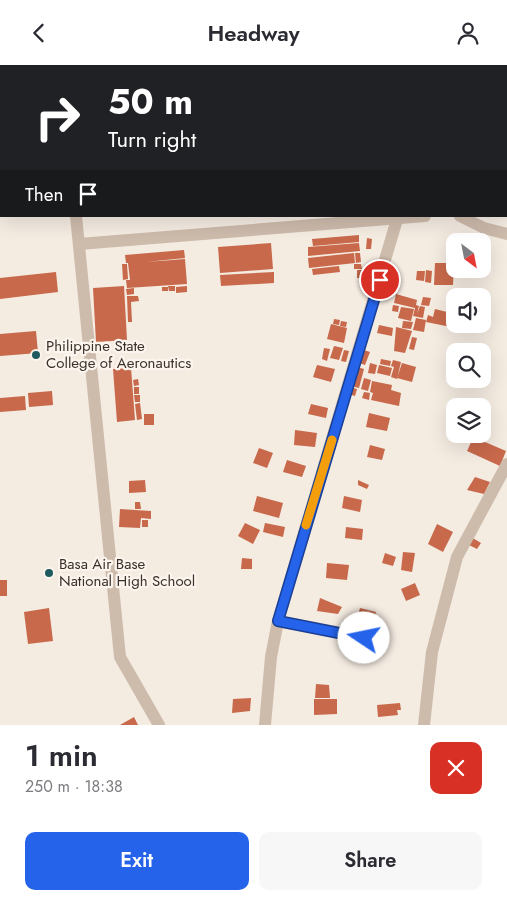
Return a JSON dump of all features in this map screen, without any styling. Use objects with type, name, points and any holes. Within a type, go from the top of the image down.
[{"type":"lane","points":[[76,217],[120,657],[159,725]]},
{"type":"lane","points":[[79,243],[412,217]]},
{"type":"lane","points":[[462,217],[484,229],[507,234]]},
{"type":"lane","points":[[265,725],[271,657],[278,621],[398,218]]},
{"type":"lane","points":[[424,725],[432,652],[457,557],[507,465]]},
{"type":"lane","points":[[278,621],[382,641]]},
{"type":"building","points":[[359,235],[359,242],[313,246],[312,239]]},
{"type":"building","points":[[367,238],[372,239],[371,249],[366,249]]},
{"type":"building","points":[[271,243],[273,269],[220,273],[218,247]]},
{"type":"building","points":[[359,243],[360,251],[308,256],[308,247]]},
{"type":"building","points":[[184,250],[185,258],[146,262],[185,259],[187,284],[127,288],[126,280],[130,280],[125,255]]},
{"type":"building","points":[[354,253],[355,263],[309,268],[308,258]]},
{"type":"building","points":[[355,253],[360,253],[361,262],[356,263]]},
{"type":"building","points":[[372,262],[381,264],[380,270],[370,268]]},
{"type":"building","points":[[435,263],[446,263],[446,278],[453,278],[453,285],[434,285]]},
{"type":"building","points":[[122,264],[127,264],[128,279],[123,280]]},
{"type":"building","points":[[354,264],[361,264],[362,269],[354,269]]},
{"type":"building","points":[[339,266],[340,272],[313,275],[312,269]]},
{"type":"building","points":[[357,270],[363,270],[364,278],[357,278]]},
{"type":"building","points":[[426,270],[432,271],[431,283],[425,282]]},
{"type":"building","points":[[417,271],[425,271],[424,281],[416,280]]},
{"type":"building","points":[[56,272],[58,292],[0,299],[0,278]]},
{"type":"building","points":[[274,272],[274,283],[221,286],[220,275]]},
{"type":"building","points":[[124,286],[127,340],[96,342],[93,288]]},
{"type":"building","points":[[168,286],[175,286],[175,291],[169,291]]},
{"type":"building","points":[[187,286],[187,292],[176,293],[176,287]]},
{"type":"building","points":[[162,287],[168,287],[168,291],[162,291]]},
{"type":"building","points":[[134,288],[134,294],[127,295],[126,289]]},
{"type":"building","points":[[396,294],[417,300],[416,305],[419,306],[417,314],[420,306],[425,307],[423,318],[413,316],[415,308],[394,303]]},
{"type":"building","points":[[127,296],[138,296],[139,301],[131,302],[132,322],[128,322]]},
{"type":"building","points":[[423,297],[431,298],[429,306],[421,305]]},
{"type":"building","points":[[393,305],[399,306],[398,312],[392,311]]},
{"type":"building","points":[[401,307],[414,309],[411,321],[398,318]]},
{"type":"building","points":[[435,309],[446,312],[446,326],[426,322],[428,315],[433,317]]},
{"type":"building","points":[[416,318],[426,320],[424,332],[413,330]]},
{"type":"building","points":[[334,319],[340,320],[339,325],[333,324]]},
{"type":"building","points":[[341,321],[347,322],[346,327],[340,326]]},
{"type":"building","points":[[403,321],[413,322],[411,329],[402,328]]},
{"type":"building","points":[[331,324],[347,328],[344,343],[327,339]]},
{"type":"building","points":[[379,325],[393,328],[392,336],[377,333]]},
{"type":"building","points":[[396,327],[412,331],[405,353],[394,351]]},
{"type":"building","points":[[36,331],[38,353],[0,356],[0,334]]},
{"type":"building","points":[[412,337],[417,338],[414,350],[409,349]]},
{"type":"building","points":[[334,346],[343,348],[339,360],[330,358]]},
{"type":"building","points":[[324,348],[330,349],[327,361],[322,359]]},
{"type":"building","points":[[361,349],[370,352],[365,365],[356,362]]},
{"type":"building","points":[[344,350],[349,351],[346,362],[341,361]]},
{"type":"building","points":[[381,359],[391,361],[390,366],[380,364]]},
{"type":"building","points":[[393,360],[401,362],[397,379],[391,377],[394,367],[391,366]]},
{"type":"building","points":[[370,363],[377,365],[375,374],[368,373]]},
{"type":"building","points":[[402,363],[416,367],[412,382],[397,378]]},
{"type":"building","points":[[317,365],[335,369],[331,382],[313,377]]},
{"type":"building","points":[[379,365],[392,368],[390,376],[377,373]]},
{"type":"building","points":[[357,367],[364,369],[359,388],[351,386]]},
{"type":"building","points":[[131,368],[135,420],[117,422],[113,369]]},
{"type":"building","points":[[364,378],[371,380],[368,391],[361,389]]},
{"type":"building","points":[[138,379],[139,385],[134,386],[133,380]]},
{"type":"building","points":[[372,381],[392,385],[391,390],[401,393],[399,406],[371,400],[373,393],[370,392]]},
{"type":"building","points":[[134,387],[139,387],[139,394],[134,394]]},
{"type":"building","points":[[350,387],[357,389],[355,396],[348,394]]},
{"type":"building","points":[[52,391],[53,405],[29,407],[28,393]]},
{"type":"building","points":[[364,392],[370,393],[369,400],[362,398]]},
{"type":"building","points":[[134,395],[140,395],[140,402],[135,402]]},
{"type":"building","points":[[25,396],[26,410],[0,412],[0,398]]},
{"type":"building","points":[[140,403],[142,419],[137,420],[135,404]]},
{"type":"building","points":[[311,404],[328,408],[326,418],[308,414]]},
{"type":"building","points":[[369,413],[390,418],[387,431],[366,427]]},
{"type":"building","points":[[144,414],[154,414],[154,425],[144,425]]},
{"type":"building","points":[[295,430],[317,433],[315,447],[294,445]]},
{"type":"building","points":[[471,443],[487,443],[506,451],[500,466],[467,451]]},
{"type":"building","points":[[370,445],[385,449],[382,460],[367,457]]},
{"type":"building","points":[[259,448],[273,453],[267,468],[253,463]]},
{"type":"building","points":[[287,460],[306,466],[302,477],[283,472]]},
{"type":"building","points":[[475,477],[490,482],[484,494],[467,490]]},
{"type":"building","points":[[145,480],[146,492],[129,493],[129,481]]},
{"type":"building","points":[[358,480],[369,485],[367,489],[358,485]]},
{"type":"building","points":[[257,496],[283,503],[279,518],[253,511]]},
{"type":"building","points":[[344,496],[362,500],[360,512],[342,508]]},
{"type":"building","points":[[135,502],[140,502],[141,509],[135,509]]},
{"type":"building","points":[[120,509],[151,511],[151,519],[141,518],[140,528],[119,527]]},
{"type":"building","points":[[142,520],[148,520],[148,527],[142,527]]},
{"type":"building","points":[[245,523],[260,530],[253,544],[238,536]]},
{"type":"building","points":[[265,523],[285,527],[283,537],[263,532]]},
{"type":"building","points":[[437,524],[453,532],[443,552],[428,544]]},
{"type":"building","points":[[346,527],[363,529],[362,540],[345,538]]},
{"type":"building","points":[[471,537],[481,543],[477,549],[467,544]]},
{"type":"building","points":[[403,552],[415,553],[412,572],[401,570]]},
{"type":"building","points":[[385,553],[396,557],[393,566],[382,563]]},
{"type":"building","points":[[242,558],[252,559],[252,569],[241,569]]},
{"type":"building","points":[[327,563],[349,565],[347,580],[326,578]]},
{"type":"building","points":[[0,580],[7,580],[7,596],[0,596]]},
{"type":"building","points":[[415,583],[420,595],[406,601],[401,589]]},
{"type":"building","points":[[320,598],[342,607],[338,614],[317,611]]},
{"type":"building","points":[[49,608],[53,641],[28,644],[24,612]]},
{"type":"building","points":[[360,608],[376,612],[372,625],[356,623]]},
{"type":"building","points":[[316,684],[329,685],[330,698],[315,698]]},
{"type":"building","points":[[251,698],[250,711],[232,713],[233,699]]},
{"type":"building","points":[[314,699],[337,699],[337,714],[314,715]]},
{"type":"building","points":[[400,703],[401,710],[397,710],[398,715],[378,717],[377,705]]},
{"type":"building","points":[[134,717],[138,725],[120,725]]},
{"type":"slow traffic","points":[[306,525],[332,440]]},
{"type":"place","name":"Philippine State College of Aeronautics","points":[[36,355]]},
{"type":"place","name":"Basa Air Base National High School","points":[[49,573]]},
{"type":"route","points":[[364,638],[278,621],[380,280]]}]
